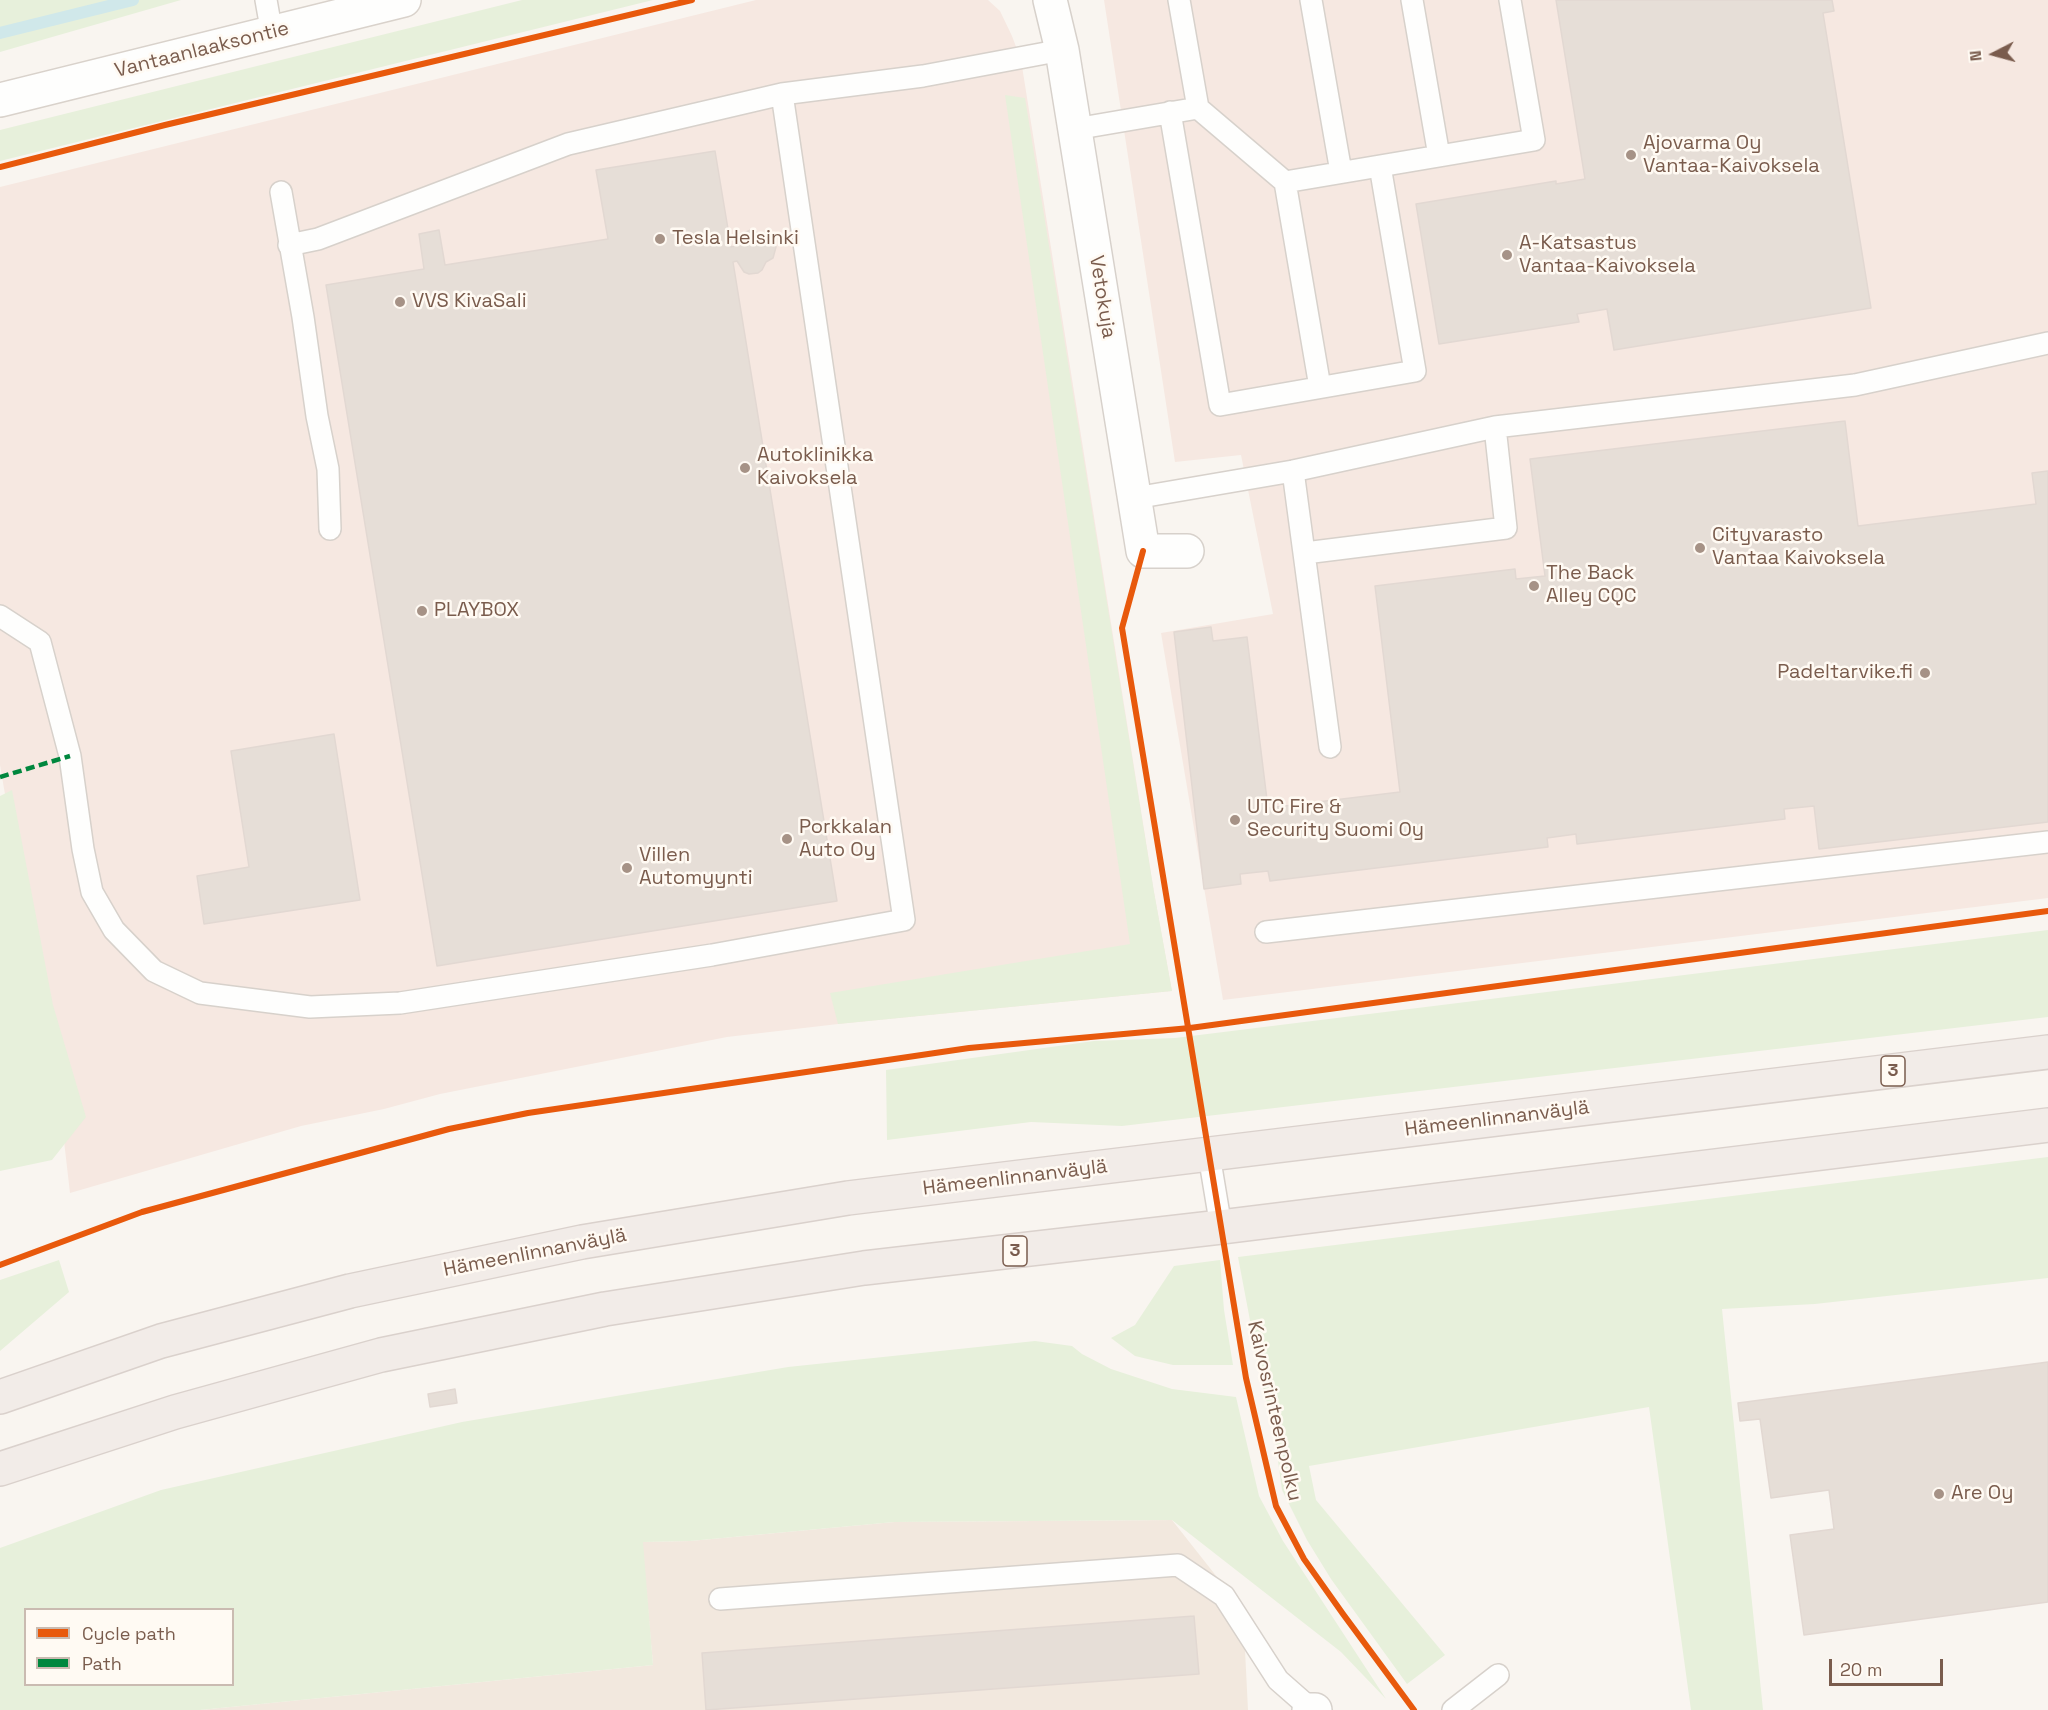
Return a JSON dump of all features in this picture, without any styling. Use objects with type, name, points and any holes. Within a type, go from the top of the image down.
[{"type":"highway","name":"Hämeenlinnanväylä","points":[[0,1397],[161,1341],[350,1291],[582,1242],[848,1198],[2048,1052]]},
{"type":"highway","name":"3","points":[[0,1469],[175,1412],[381,1355],[605,1309],[864,1268],[1221,1227],[2048,1125]]},
{"type":"street","name":"Vantaanlaaksontie","points":[[0,100],[404,0]]},
{"type":"street","name":"Vetokuja","points":[[1050,0],[1062,50],[1143,551],[1187,551]]},
{"type":"lane","points":[[266,0],[272,34]]},
{"type":"lane","points":[[1179,0],[1198,108],[1285,182],[1320,387]]},
{"type":"lane","points":[[1311,0],[1341,172]]},
{"type":"lane","points":[[1412,0],[1438,156]]},
{"type":"lane","points":[[1285,182],[1534,140],[1510,0]]},
{"type":"lane","points":[[289,245],[318,239],[568,144],[782,94],[923,76],[1062,50]]},
{"type":"lane","points":[[0,616],[40,642],[70,756],[83,849],[92,892],[114,930],[154,970],[200,993],[310,1007],[400,1003],[712,955],[904,920],[782,94]]},
{"type":"lane","points":[[1075,129],[1198,108]]},
{"type":"lane","points":[[1170,112],[1220,405],[1415,371],[1380,166]]},
{"type":"lane","points":[[281,192],[303,317],[317,416],[328,470],[330,529]]},
{"type":"lane","points":[[1135,498],[1293,471],[1495,427],[1855,385],[2048,343]]},
{"type":"lane","points":[[1305,553],[1506,528],[1495,427]]},
{"type":"lane","points":[[1293,471],[1330,747]]},
{"type":"lane","points":[[1266,932],[2048,842]]},
{"type":"lane","points":[[1209,1155],[1221,1227]]},
{"type":"lane","points":[[720,1599],[1178,1564],[1224,1596],[1278,1680],[1312,1710]]},
{"type":"lane","points":[[1453,1710],[1498,1675]]},
{"type":"shaded area","points":[[756,0],[988,0],[1000,11],[1012,36],[1021,60],[1154,892],[1172,991],[727,1037],[440,1094],[384,1109],[301,1126],[70,1193],[64,1141],[0,765],[0,187]]},
{"type":"shaded area","points":[[1104,0],[2048,0],[2048,898],[1223,1000],[1161,633],[1273,614],[1241,455],[1175,462]]},
{"type":"shaded area","points":[[1172,1520],[1243,1610],[1248,1710],[200,1710],[653,1665],[642,1542],[690,1541],[894,1522]]},
{"type":"green space","points":[[0,0],[181,0],[0,52]]},
{"type":"green space","points":[[522,0],[653,0],[0,161],[0,130]]},
{"type":"green space","points":[[1005,95],[1025,98],[1172,991],[838,1024],[830,993],[1130,944]]},
{"type":"green space","points":[[12,790],[53,1005],[86,1117],[52,1160],[0,1171],[0,796]]},
{"type":"green space","points":[[2048,930],[2048,1017],[1122,1126],[1031,1122],[887,1140],[886,1070],[1094,1041],[1175,1038]]},
{"type":"green space","points":[[2048,1157],[2048,1278],[1815,1304],[1722,1309],[1763,1710],[1691,1710],[1649,1407],[1309,1466],[1316,1500],[1445,1655],[1407,1684],[1331,1579],[1307,1540],[1282,1490],[1273,1424],[1263,1389],[1238,1257]]},
{"type":"green space","points":[[59,1260],[69,1292],[0,1351],[0,1280]]},
{"type":"green space","points":[[1220,1260],[1224,1310],[1233,1365],[1173,1365],[1135,1356],[1111,1338],[1135,1325],[1174,1266]]},
{"type":"green space","points":[[1035,1341],[1072,1346],[1082,1354],[1111,1369],[1172,1389],[1236,1397],[1259,1496],[1283,1541],[1386,1699],[1341,1652],[1172,1520],[894,1522],[690,1541],[643,1542],[653,1665],[200,1710],[0,1710],[0,1548],[161,1490],[462,1422],[788,1367]]},
{"type":"building","points":[[1556,0],[1832,0],[1834,11],[1823,13],[1871,308],[1614,350],[1607,309],[1577,314],[1579,322],[1439,344],[1416,204],[1556,181],[1556,184],[1585,179]]},
{"type":"building","points":[[715,151],[731,247],[735,246],[735,238],[738,235],[751,230],[769,238],[776,247],[773,258],[766,262],[758,273],[744,272],[737,261],[733,262],[837,901],[437,966],[326,285],[424,269],[419,234],[439,230],[445,265],[608,239],[596,170]]},
{"type":"building","points":[[1845,421],[1858,526],[2036,504],[2032,473],[2048,471],[2048,822],[1819,849],[1814,806],[1784,809],[1785,819],[1577,844],[1576,834],[1547,838],[1548,847],[1270,881],[1268,871],[1240,874],[1241,884],[1204,889],[1174,632],[1211,627],[1213,641],[1247,637],[1268,808],[1400,792],[1375,586],[1515,569],[1516,579],[1545,576],[1530,459]]},
{"type":"building","points":[[334,734],[360,900],[204,924],[197,876],[249,867],[231,751]]},
{"type":"building","name":"Are Oy","points":[[2048,1362],[2048,1602],[1804,1635],[1790,1535],[1834,1529],[1829,1490],[1771,1498],[1760,1419],[1740,1421],[1738,1403]]},
{"type":"building","points":[[455,1389],[457,1403],[430,1407],[428,1394]]},
{"type":"building","points":[[1194,1616],[1199,1674],[706,1710],[702,1653]]},
{"type":"waterway","points":[[0,33],[133,0]]},
{"type":"marked path","points":[[0,777],[70,756]]},
{"type":"cycle path","points":[[0,167],[165,125],[692,0]]},
{"type":"cycle path","name":"Kaivosrinteenpolku","points":[[1143,551],[1122,628],[1246,1378],[1276,1506],[1304,1559],[1414,1710]]},
{"type":"cycle path","points":[[0,1265],[142,1212],[449,1129],[528,1113],[969,1048],[1190,1028],[2048,911]]},
{"type":"place","name":"Ajovarma Oy Vantaa-Kaivoksela","points":[[1631,155]]},
{"type":"place","name":"Tesla Helsinki","points":[[660,239]]},
{"type":"place","name":"A-Katsastus Vantaa-Kaivoksela","points":[[1507,255]]},
{"type":"place","name":"VVS KivaSali","points":[[400,302]]},
{"type":"place","name":"Autoklinikka Kaivoksela","points":[[745,468]]},
{"type":"place","name":"Cityvarasto Vantaa Kaivoksela","points":[[1700,548]]},
{"type":"place","name":"The Back Alley CQC","points":[[1534,586]]},
{"type":"place","name":"PLAYBOX","points":[[422,611]]},
{"type":"place","name":"Padeltarvike.fi","points":[[1925,673]]},
{"type":"place","name":"UTC Fire & Security Suomi Oy","points":[[1235,820]]},
{"type":"place","name":"Porkkalan Auto Oy","points":[[787,839]]},
{"type":"place","name":"Villen Automyynti","points":[[627,868]]},
{"type":"place","name":"Are Oy","points":[[1939,1494]]}]
